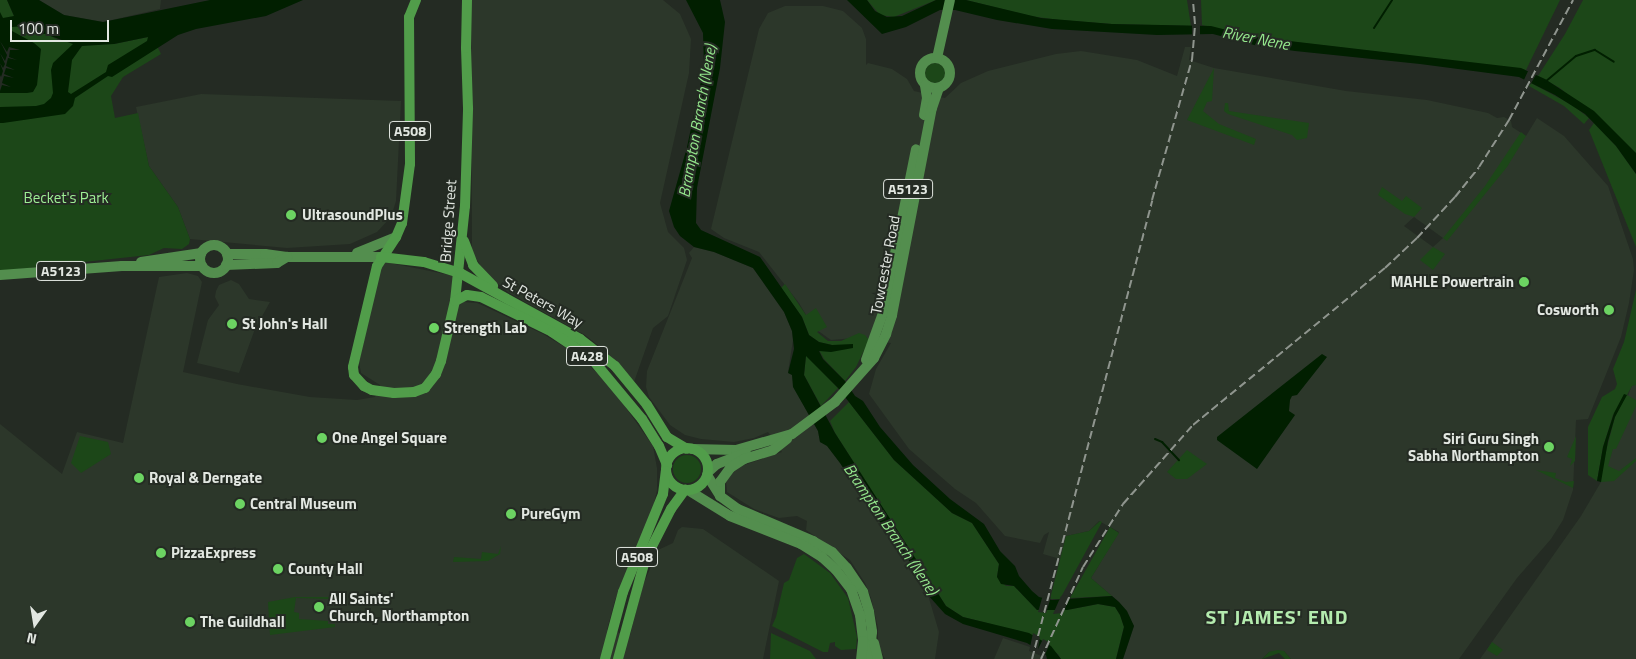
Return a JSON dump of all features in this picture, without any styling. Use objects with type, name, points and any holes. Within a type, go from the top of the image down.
[{"type":"highway","name":"A508","points":[[374,275],[381,258],[396,237],[402,223],[410,164],[409,17],[416,0]]},
{"type":"highway","name":"Bridge Street","points":[[374,275],[353,367],[354,375],[360,383],[372,390],[405,393],[425,388],[436,374],[442,361],[460,273],[467,142],[467,0]]},
{"type":"highway","points":[[463,238],[477,271],[512,302]]},
{"type":"highway","name":"A428","points":[[381,258],[424,262],[460,273]]},
{"type":"highway","name":"St Peters Way","points":[[460,273],[560,326],[600,353],[632,386],[668,437],[689,449]]},
{"type":"highway","name":"St Peters Way","points":[[455,301],[467,295],[481,297],[552,332],[592,359],[642,419],[659,446],[667,468]]},
{"type":"highway","points":[[689,449],[705,459],[707,474],[699,487],[687,490],[672,483],[667,468],[675,452],[689,449]]},
{"type":"highway","name":"A508","points":[[605,659],[623,592],[663,494],[667,468]]},
{"type":"highway","name":"A508","points":[[618,659],[646,560],[661,527],[687,490]]},
{"type":"main road","points":[[937,58],[950,0]]},
{"type":"main road","name":"A5123","points":[[925,85],[920,76],[922,66],[927,60],[937,58],[945,62],[950,72],[948,82],[939,88]]},
{"type":"main road","points":[[925,85],[939,88]]},
{"type":"main road","name":"Towcester Road","points":[[855,381],[870,352],[883,313],[927,98],[925,85]]},
{"type":"main road","name":"Towcester Road","points":[[707,474],[717,464],[790,436],[807,425],[835,402],[855,381],[876,354],[892,315],[930,118],[939,88]]},
{"type":"main road","points":[[346,256],[370,249],[396,237]]},
{"type":"main road","points":[[287,257],[277,263],[226,265],[214,273],[202,266],[201,253],[206,248],[216,245],[227,254],[381,258]]},
{"type":"main road","name":"A5123","points":[[122,266],[201,253]]},
{"type":"main road","points":[[226,265],[227,254]]},
{"type":"main road","points":[[346,256],[366,262],[374,275]]},
{"type":"main road","name":"A5123","points":[[0,275],[122,266],[202,266]]},
{"type":"main road","points":[[720,496],[720,482],[730,468],[744,459],[773,450],[790,436]]},
{"type":"main road","name":"Towcester Road","points":[[689,449],[736,450],[790,436]]},
{"type":"main road","points":[[707,474],[720,496],[738,509],[796,538],[822,556],[845,580],[859,610],[863,641],[869,659]]},
{"type":"main road","points":[[687,490],[730,516],[832,552],[848,568],[863,592],[878,659]]},
{"type":"main road","points":[[869,659],[872,632]]},
{"type":"main road","points":[[861,659],[863,641]]},
{"type":"shaded area","points":[[39,0],[161,0],[160,9],[103,22],[64,15]]},
{"type":"shaded area","points":[[471,0],[663,0],[680,14],[691,39],[689,73],[660,203],[668,232],[684,248],[687,260],[668,316],[653,328],[634,382],[605,351],[585,335],[509,293],[485,273],[474,255],[472,249]]},
{"type":"shaded area","points":[[785,6],[823,6],[843,11],[862,28],[866,39],[866,65],[868,63],[892,69],[907,79],[914,91],[945,98],[961,83],[988,71],[1056,54],[1081,51],[1137,60],[1177,76],[1185,47],[1191,47],[1189,60],[1214,68],[1346,91],[1427,100],[1488,113],[1497,118],[1504,117],[1511,121],[1512,127],[1526,136],[1537,118],[1564,136],[1608,186],[1633,259],[1634,270],[1629,303],[1621,337],[1588,419],[1576,420],[1573,490],[1563,520],[1551,539],[1517,578],[1459,659],[1291,659],[1284,651],[1269,652],[1262,659],[1123,659],[1134,626],[1119,602],[1091,578],[1119,532],[1099,521],[1089,531],[1066,536],[1060,559],[1043,554],[1049,532],[1044,535],[1040,543],[1005,536],[976,503],[955,489],[909,449],[869,394],[876,369],[891,343],[855,338],[831,340],[814,328],[799,303],[759,252],[724,238],[711,229],[759,29],[768,13]],"holes":[[[1414,217],[1443,238],[1433,247],[1404,226]]]},
{"type":"shaded area","points":[[201,94],[401,101],[396,201],[391,217],[377,232],[350,244],[287,248],[190,239],[178,207],[149,166],[136,107]]},
{"type":"shaded area","points":[[694,247],[714,252],[753,268],[784,312],[792,331],[793,340],[788,372],[792,375],[794,387],[818,431],[820,442],[827,445],[871,510],[913,566],[928,595],[939,632],[935,659],[885,659],[878,645],[878,628],[871,598],[865,583],[850,560],[806,530],[807,521],[797,516],[779,518],[754,509],[727,492],[726,482],[734,471],[744,465],[782,452],[768,432],[754,438],[734,442],[701,439],[685,435],[670,425],[649,397],[646,387],[647,371],[692,258],[689,253]]},
{"type":"shaded area","points":[[385,262],[455,276],[451,301],[477,303],[543,334],[578,355],[609,384],[653,446],[657,468],[657,490],[653,508],[615,600],[607,630],[630,635],[643,585],[658,550],[673,543],[678,530],[682,527],[703,529],[779,581],[763,659],[0,659],[0,424],[62,474],[77,432],[123,443],[159,277],[187,273],[198,276],[202,282],[183,372],[310,397],[357,400],[375,397],[380,385],[361,373],[359,362],[380,270]]},
{"type":"shaded area","name":"St John's Hall","points":[[231,280],[239,284],[249,299],[270,302],[255,329],[239,373],[197,363],[208,320],[219,305],[215,297],[216,291],[219,285]]},
{"type":"shaded area","points":[[1632,385],[1636,385],[1636,659],[1480,659],[1581,516],[1601,482],[1602,466]]},
{"type":"shaded area","points":[[1003,638],[1030,647],[1029,651],[1044,657],[1043,659],[994,659]]},
{"type":"green space","name":"Becket's Park","points":[[0,0],[7,0],[14,16],[39,34],[45,33],[60,41],[114,44],[148,37],[157,46],[161,54],[123,77],[111,96],[115,118],[138,113],[149,166],[178,207],[190,239],[189,244],[182,249],[164,248],[149,255],[0,271]]},
{"type":"green space","points":[[867,0],[936,0],[894,17],[880,15]]},
{"type":"green space","points":[[966,0],[1187,0],[1191,26],[1112,24],[1059,20],[1030,16]]},
{"type":"green space","points":[[1201,0],[1560,0],[1526,70],[1253,37],[1202,25]]},
{"type":"green space","points":[[1583,0],[1636,0],[1636,161],[1604,126],[1560,88],[1538,76],[1565,34]]},
{"type":"green space","points":[[935,63],[942,66],[945,73],[942,80],[935,83],[928,80],[925,73],[928,66]]},
{"type":"green space","points":[[1214,68],[1212,101],[1207,102],[1203,111],[1219,124],[1256,139],[1254,145],[1187,120]]},
{"type":"green space","points":[[1531,83],[1572,105],[1589,118],[1584,124],[1564,106],[1529,86]]},
{"type":"green space","points":[[1225,103],[1228,103],[1229,111],[1309,123],[1307,138],[1297,140],[1292,135],[1228,114],[1224,111]]},
{"type":"green space","points":[[1594,123],[1616,146],[1636,174],[1636,247],[1589,130]]},
{"type":"green space","points":[[1521,132],[1526,136],[1507,167],[1447,241],[1443,238],[1485,186]]},
{"type":"green space","points":[[1382,187],[1402,201],[1406,196],[1422,208],[1414,217],[1405,214],[1378,195]]},
{"type":"green space","points":[[1433,247],[1445,254],[1433,270],[1420,260]]},
{"type":"green space","points":[[785,284],[806,315],[816,308],[827,327],[817,332],[828,341],[841,341],[859,333],[865,335],[869,340],[856,367],[845,381],[824,359],[819,350],[832,345],[819,342],[809,335],[802,317],[781,288]]},
{"type":"green space","points":[[1636,290],[1636,385],[1632,386],[1627,395],[1636,400],[1636,406],[1616,449],[1613,449],[1608,466],[1619,471],[1636,458],[1636,461],[1614,481],[1601,482],[1602,466],[1615,417],[1626,395],[1613,415],[1603,447],[1597,481],[1588,475],[1588,427],[1602,397],[1615,389],[1617,384],[1613,369],[1624,342]]},
{"type":"green space","points":[[806,355],[838,388],[821,406],[804,375]]},
{"type":"green space","points":[[849,402],[894,460],[952,513],[972,523],[999,564],[997,577],[1006,586],[1014,586],[1037,610],[1067,610],[1098,604],[1115,607],[1124,627],[1116,659],[1061,659],[1058,654],[991,624],[963,617],[946,606],[835,433],[830,421]]},
{"type":"green space","points":[[80,436],[108,442],[111,454],[81,473],[71,463]]},
{"type":"green space","points":[[1576,436],[1575,461],[1570,466],[1572,459],[1567,457]]},
{"type":"green space","points":[[1187,450],[1207,464],[1187,479],[1176,479],[1167,472]]},
{"type":"green space","points":[[687,455],[697,459],[701,469],[697,479],[687,483],[677,479],[673,469],[677,459]]},
{"type":"green space","points":[[1536,470],[1556,473],[1555,478],[1566,482],[1574,481],[1573,488]]},
{"type":"green space","points":[[1100,521],[1102,522],[1060,599],[1050,599],[1066,536],[1089,531]]},
{"type":"green space","points":[[1110,527],[1119,533],[1091,578],[1112,596],[1070,598]]},
{"type":"green space","points":[[501,546],[500,554],[488,561],[453,562],[454,557],[481,559],[482,552],[498,554]]},
{"type":"green space","points":[[804,554],[830,573],[848,598],[857,637],[856,649],[841,650],[835,646],[835,642],[830,643],[828,652],[823,652],[772,626],[784,583],[789,580],[797,558]]},
{"type":"green space","points":[[295,597],[330,597],[329,599],[296,598],[294,612],[299,613],[299,619],[328,621],[328,624],[335,624],[335,627],[270,635],[268,602]]},
{"type":"green space","points":[[771,633],[810,651],[816,659],[770,659]]},
{"type":"green space","points":[[1492,642],[1503,650],[1497,656],[1487,650]]},
{"type":"green space","points":[[1284,651],[1291,659],[1285,659],[1279,653],[1262,659],[1269,652]]},
{"type":"water","points":[[7,0],[39,0],[64,15],[103,22],[210,0],[303,0],[266,16],[196,29],[178,35],[112,77],[108,76],[75,98],[73,106],[65,114],[0,123],[0,107],[36,106],[44,104],[51,98],[53,93],[51,70],[53,63],[73,44],[45,34],[39,34],[26,26],[12,27],[12,31],[41,49],[37,85],[33,92],[0,93],[0,12],[3,18],[14,16]],"holes":[[[148,37],[147,41],[108,65],[106,72],[71,94],[68,92],[72,60],[82,46],[114,44]]]},
{"type":"water","name":"Brampton Branch (Nene)","points":[[686,0],[720,0],[725,22],[720,68],[697,188],[696,223],[701,230],[760,257],[802,317],[809,335],[819,342],[832,345],[853,344],[853,348],[831,352],[819,351],[823,359],[845,381],[855,396],[863,401],[880,427],[913,465],[950,499],[984,524],[1000,551],[1015,566],[1019,576],[1032,591],[1039,597],[1052,600],[1112,596],[1119,602],[1127,611],[1134,626],[1123,659],[1116,659],[1124,627],[1115,607],[1098,604],[1067,610],[1037,610],[1014,586],[1001,584],[997,577],[999,564],[972,523],[952,513],[894,460],[838,388],[806,356],[804,375],[835,433],[946,606],[963,617],[1029,633],[1051,646],[1061,659],[1047,659],[1046,655],[1027,643],[963,624],[945,614],[928,595],[913,566],[871,510],[840,463],[827,446],[820,442],[818,431],[793,387],[792,375],[788,373],[794,349],[792,331],[784,312],[753,268],[714,252],[694,247],[680,236],[674,227],[669,211],[687,147],[704,67],[703,33]]},
{"type":"water","name":"River Nene","points":[[847,0],[867,0],[875,11],[887,17],[902,16],[936,0],[966,0],[1041,18],[1112,24],[1211,26],[1254,37],[1521,68],[1545,79],[1594,111],[1636,153],[1636,174],[1616,146],[1585,114],[1555,95],[1519,77],[1258,46],[1213,34],[1157,35],[1052,29],[997,20],[955,10],[940,10],[906,27],[882,34]]},
{"type":"water","points":[[1322,354],[1327,357],[1297,395],[1292,396],[1290,400],[1289,411],[1295,415],[1257,469],[1217,440],[1217,437]]},
{"type":"water","points":[[1624,394],[1627,395],[1615,417],[1608,441],[1601,482],[1597,481],[1603,447],[1614,413]]},
{"type":"pier","points":[[1200,22],[1200,37],[1192,37],[1192,23]]},
{"type":"pier","points":[[0,41],[7,52],[9,47],[20,50],[10,50],[9,57],[17,60],[8,58],[6,66],[15,70],[6,68],[4,74],[14,78],[4,76],[2,83],[11,87],[2,85],[0,91],[0,75],[1,77],[3,71],[0,63],[3,68],[5,64],[0,53],[5,61],[7,55]]},
{"type":"pier","points":[[1529,69],[1537,73],[1530,85],[1523,82]]},
{"type":"pier","points":[[1043,595],[1051,597],[1046,613],[1038,612]]},
{"type":"pier","points":[[1071,595],[1063,613],[1053,614],[1061,596]]},
{"type":"pier","points":[[1033,633],[1040,637],[1038,649],[1043,639],[1050,643],[1044,657],[1030,647]]},
{"type":"waterway","points":[[1374,28],[1392,0]]},
{"type":"waterway","points":[[1545,82],[1576,56],[1595,50],[1614,62]]},
{"type":"waterway","points":[[1155,439],[1162,442],[1179,460]]},
{"type":"railway","points":[[1032,659],[1152,200],[1192,60],[1195,24],[1193,0]]},
{"type":"railway","points":[[1041,659],[1083,567],[1123,504],[1193,425],[1385,268],[1417,238],[1455,197],[1479,167],[1509,120],[1573,0]]},
{"type":"place","name":"UltrasoundPlus","points":[[291,215]]},
{"type":"place","name":"MAHLE Powertrain","points":[[1524,282]]},
{"type":"place","name":"Cosworth","points":[[1609,310]]},
{"type":"place","name":"St John's Hall","points":[[232,324]]},
{"type":"place","name":"Strength Lab","points":[[434,328]]},
{"type":"place","name":"One Angel Square","points":[[322,438]]},
{"type":"place","name":"Siri Guru Singh Sabha Northampton","points":[[1549,447]]},
{"type":"place","name":"Royal & Derngate","points":[[139,478]]},
{"type":"place","name":"Central Museum","points":[[240,504]]},
{"type":"place","name":"PureGym","points":[[511,514]]},
{"type":"place","name":"PizzaExpress","points":[[161,553]]},
{"type":"place","name":"County Hall","points":[[278,569]]},
{"type":"place","name":"All Saints' Church, Northampton","points":[[319,607]]},
{"type":"place","name":"The Guildhall","points":[[190,622]]},
{"type":"district","name":"ST JAMES' END","points":[[1277,616]]}]
